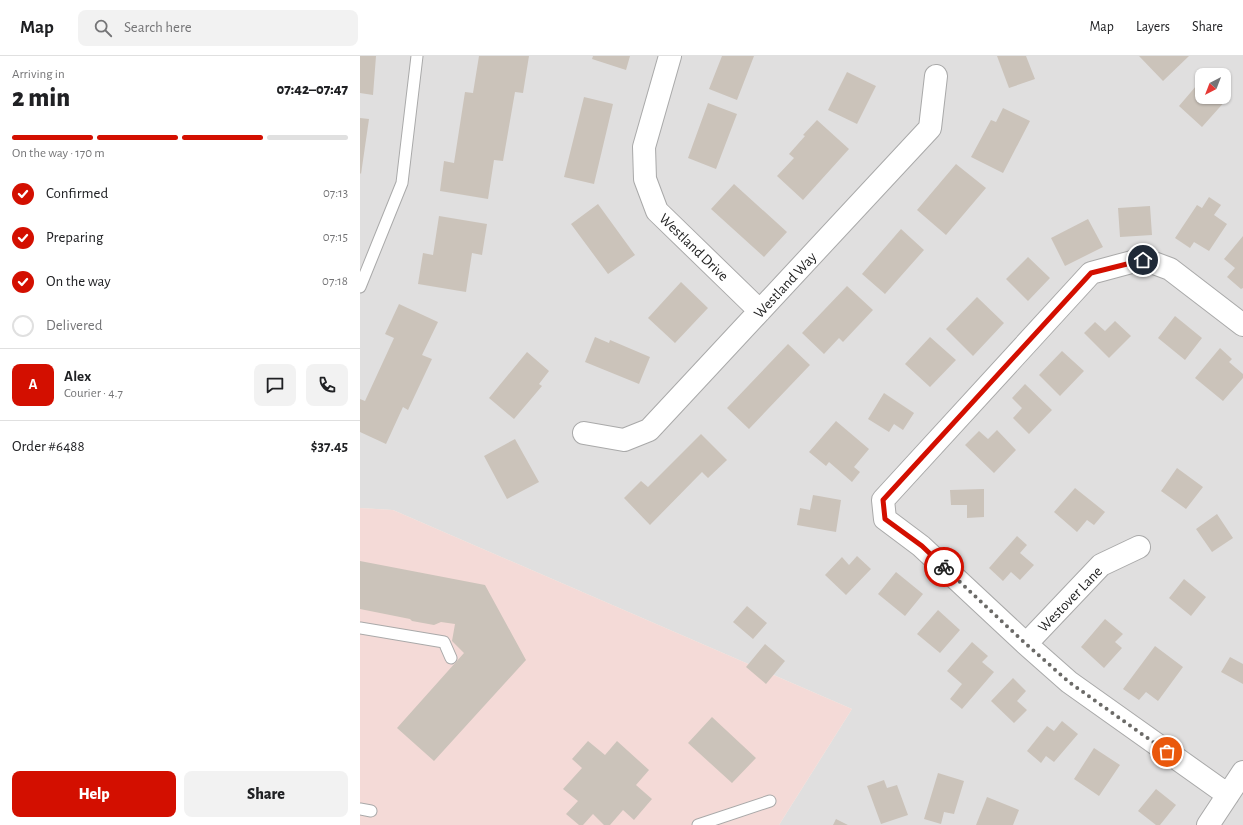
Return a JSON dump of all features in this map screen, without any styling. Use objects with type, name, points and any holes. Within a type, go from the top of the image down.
[{"type":"street","name":"Westland Drive","points":[[670,56],[644,147],[645,179],[657,211],[760,311]]},
{"type":"street","name":"Westland Way","points":[[584,433],[624,440],[649,430],[930,128],[936,76]]},
{"type":"street","points":[[1228,795],[1069,682],[1026,644],[922,546],[885,519],[883,500],[1091,273],[1143,260],[1170,269],[1243,325]]},
{"type":"street","name":"Westover Lane","points":[[1026,644],[1101,565],[1138,547]]},
{"type":"street","points":[[1208,825],[1243,772]]},
{"type":"lane","points":[[360,287],[402,183],[417,56]]},
{"type":"lane","points":[[360,628],[444,642],[451,658]]},
{"type":"lane","points":[[698,825],[770,801]]},
{"type":"lane","points":[[360,809],[371,811]]},
{"type":"shaded area","points":[[360,56],[1243,56],[1243,825],[779,825],[852,709],[393,510],[360,508]]},
{"type":"shaded area","points":[[360,508],[393,510],[852,709],[779,825],[360,825]]},
{"type":"building","points":[[360,56],[376,56],[373,95],[360,93]]},
{"type":"building","points":[[479,56],[529,56],[523,93],[515,92],[503,161],[494,160],[488,199],[440,191],[444,161],[454,163],[465,92],[473,93]]},
{"type":"building","points":[[593,56],[630,56],[626,70],[592,59]]},
{"type":"building","points":[[722,56],[754,56],[737,100],[709,89]]},
{"type":"building","points":[[997,56],[1026,56],[1035,79],[1009,88]]},
{"type":"building","points":[[1139,56],[1189,56],[1163,81]]},
{"type":"building","points":[[847,72],[876,86],[857,124],[828,110]]},
{"type":"building","points":[[1195,87],[1195,104],[1223,104],[1202,127],[1179,106]]},
{"type":"building","points":[[584,97],[613,104],[594,184],[564,177]]},
{"type":"building","points":[[708,103],[737,114],[716,169],[688,158]]},
{"type":"building","points":[[1003,108],[1030,121],[1003,173],[971,157],[991,120],[996,122]]},
{"type":"building","points":[[360,118],[369,119],[361,174],[360,173]]},
{"type":"building","points":[[817,120],[849,149],[803,200],[777,176],[794,158],[789,154],[805,136],[803,135]]},
{"type":"building","points":[[956,164],[986,188],[946,235],[917,210]]},
{"type":"building","points":[[734,184],[787,232],[764,257],[711,209]]},
{"type":"building","points":[[1209,197],[1221,205],[1214,215],[1227,224],[1209,251],[1194,242],[1190,248],[1175,238],[1197,205],[1202,208]]},
{"type":"building","points":[[598,204],[635,255],[608,274],[571,224]]},
{"type":"building","points":[[1150,206],[1152,235],[1120,237],[1118,208]]},
{"type":"building","points":[[439,216],[487,224],[482,255],[472,253],[466,292],[418,284],[423,253],[433,255]]},
{"type":"building","points":[[1088,219],[1103,247],[1065,266],[1051,238]]},
{"type":"building","points":[[901,229],[924,250],[885,294],[862,274]]},
{"type":"building","points":[[1243,236],[1243,288],[1241,289],[1227,277],[1235,268],[1224,259]]},
{"type":"building","points":[[1028,257],[1050,278],[1028,301],[1006,279]]},
{"type":"building","points":[[681,282],[708,308],[675,343],[648,318]]},
{"type":"building","points":[[847,286],[873,310],[843,342],[839,338],[824,354],[802,333]]},
{"type":"building","points":[[977,297],[1004,323],[973,356],[946,329]]},
{"type":"building","points":[[399,304],[438,322],[422,355],[432,359],[408,410],[403,407],[386,444],[360,432],[360,399],[365,401],[394,338],[385,334]]},
{"type":"building","points":[[1175,316],[1202,338],[1185,360],[1158,338]]},
{"type":"building","points":[[1115,321],[1131,336],[1109,358],[1084,333],[1095,322],[1105,331]]},
{"type":"building","points":[[595,337],[609,343],[610,340],[650,357],[639,384],[585,362]]},
{"type":"building","points":[[930,337],[956,360],[930,387],[905,364]]},
{"type":"building","points":[[788,344],[810,365],[749,429],[727,408]]},
{"type":"building","points":[[1220,348],[1232,359],[1229,362],[1243,374],[1243,378],[1223,401],[1195,378]]},
{"type":"building","points":[[1062,351],[1084,371],[1060,396],[1039,375]]},
{"type":"building","points":[[527,352],[549,371],[539,384],[542,386],[514,419],[489,398]]},
{"type":"building","points":[[1025,384],[1052,410],[1029,434],[1013,418],[1022,408],[1012,398]]},
{"type":"building","points":[[884,393],[914,413],[903,430],[894,424],[889,432],[868,419]]},
{"type":"building","points":[[836,421],[869,449],[854,467],[860,472],[852,482],[829,462],[826,466],[809,452]]},
{"type":"building","points":[[997,430],[1016,450],[994,473],[965,445],[979,431],[988,439]]},
{"type":"building","points":[[701,434],[727,460],[708,478],[702,472],[650,525],[624,498],[641,481],[648,487]]},
{"type":"building","points":[[515,439],[539,482],[507,499],[484,456]]},
{"type":"building","points":[[1177,468],[1203,487],[1186,509],[1161,491]]},
{"type":"building","points":[[1075,488],[1105,512],[1094,525],[1087,520],[1077,532],[1054,512]]},
{"type":"building","points":[[984,489],[984,517],[967,518],[967,505],[951,505],[950,490]]},
{"type":"building","points":[[813,495],[841,500],[836,532],[797,525],[800,508],[810,510]]},
{"type":"building","points":[[1217,514],[1233,538],[1212,552],[1196,529]]},
{"type":"building","points":[[1017,536],[1027,545],[1020,553],[1034,565],[1020,580],[1011,572],[1003,581],[989,568]]},
{"type":"building","points":[[857,556],[871,569],[846,595],[825,575],[842,557],[849,565]]},
{"type":"building","points":[[360,561],[485,585],[526,660],[434,761],[397,728],[464,653],[452,641],[455,624],[441,622],[434,625],[360,609]]},
{"type":"building","points":[[896,572],[923,594],[905,616],[878,594]]},
{"type":"building","points":[[1184,579],[1206,597],[1191,616],[1169,598]]},
{"type":"building","points":[[747,606],[767,623],[753,639],[733,622]]},
{"type":"building","points":[[938,610],[960,630],[940,653],[917,634]]},
{"type":"building","points":[[1105,619],[1123,634],[1115,642],[1122,648],[1104,668],[1081,647]]},
{"type":"building","points":[[972,642],[988,656],[982,662],[994,672],[962,709],[950,699],[962,684],[947,671]]},
{"type":"building","points":[[765,644],[785,661],[766,684],[746,667]]},
{"type":"building","points":[[1155,646],[1183,667],[1158,701],[1146,692],[1139,700],[1123,689]]},
{"type":"building","points":[[1230,657],[1243,664],[1243,684],[1221,672]]},
{"type":"building","points":[[1013,678],[1026,691],[1017,701],[1027,710],[1014,723],[991,701]]},
{"type":"building","points":[[712,717],[756,758],[732,783],[688,743]]},
{"type":"building","points":[[1062,721],[1078,734],[1054,762],[1046,756],[1041,763],[1027,751],[1047,726],[1054,731]]},
{"type":"building","points":[[588,741],[605,755],[617,741],[649,770],[636,785],[652,799],[634,820],[623,810],[610,825],[604,825],[593,814],[583,825],[579,825],[566,814],[578,801],[563,789],[582,768],[572,759]]},
{"type":"building","points":[[1094,748],[1120,765],[1099,796],[1074,779]]},
{"type":"building","points":[[938,773],[964,781],[954,814],[944,812],[941,824],[924,819]]},
{"type":"building","points":[[884,780],[887,788],[897,785],[908,815],[881,824],[867,786]]},
{"type":"building","points":[[1156,789],[1176,805],[1160,825],[1156,825],[1138,811]]},
{"type":"building","points":[[987,797],[1019,810],[1013,825],[976,825]]},
{"type":"building","points":[[836,819],[848,825],[833,825]]},
{"type":"way so far","points":[[944,567],[1069,682],[1167,752]]},
{"type":"route","points":[[944,567],[922,546],[885,519],[883,500],[1091,273],[1143,260]]}]
